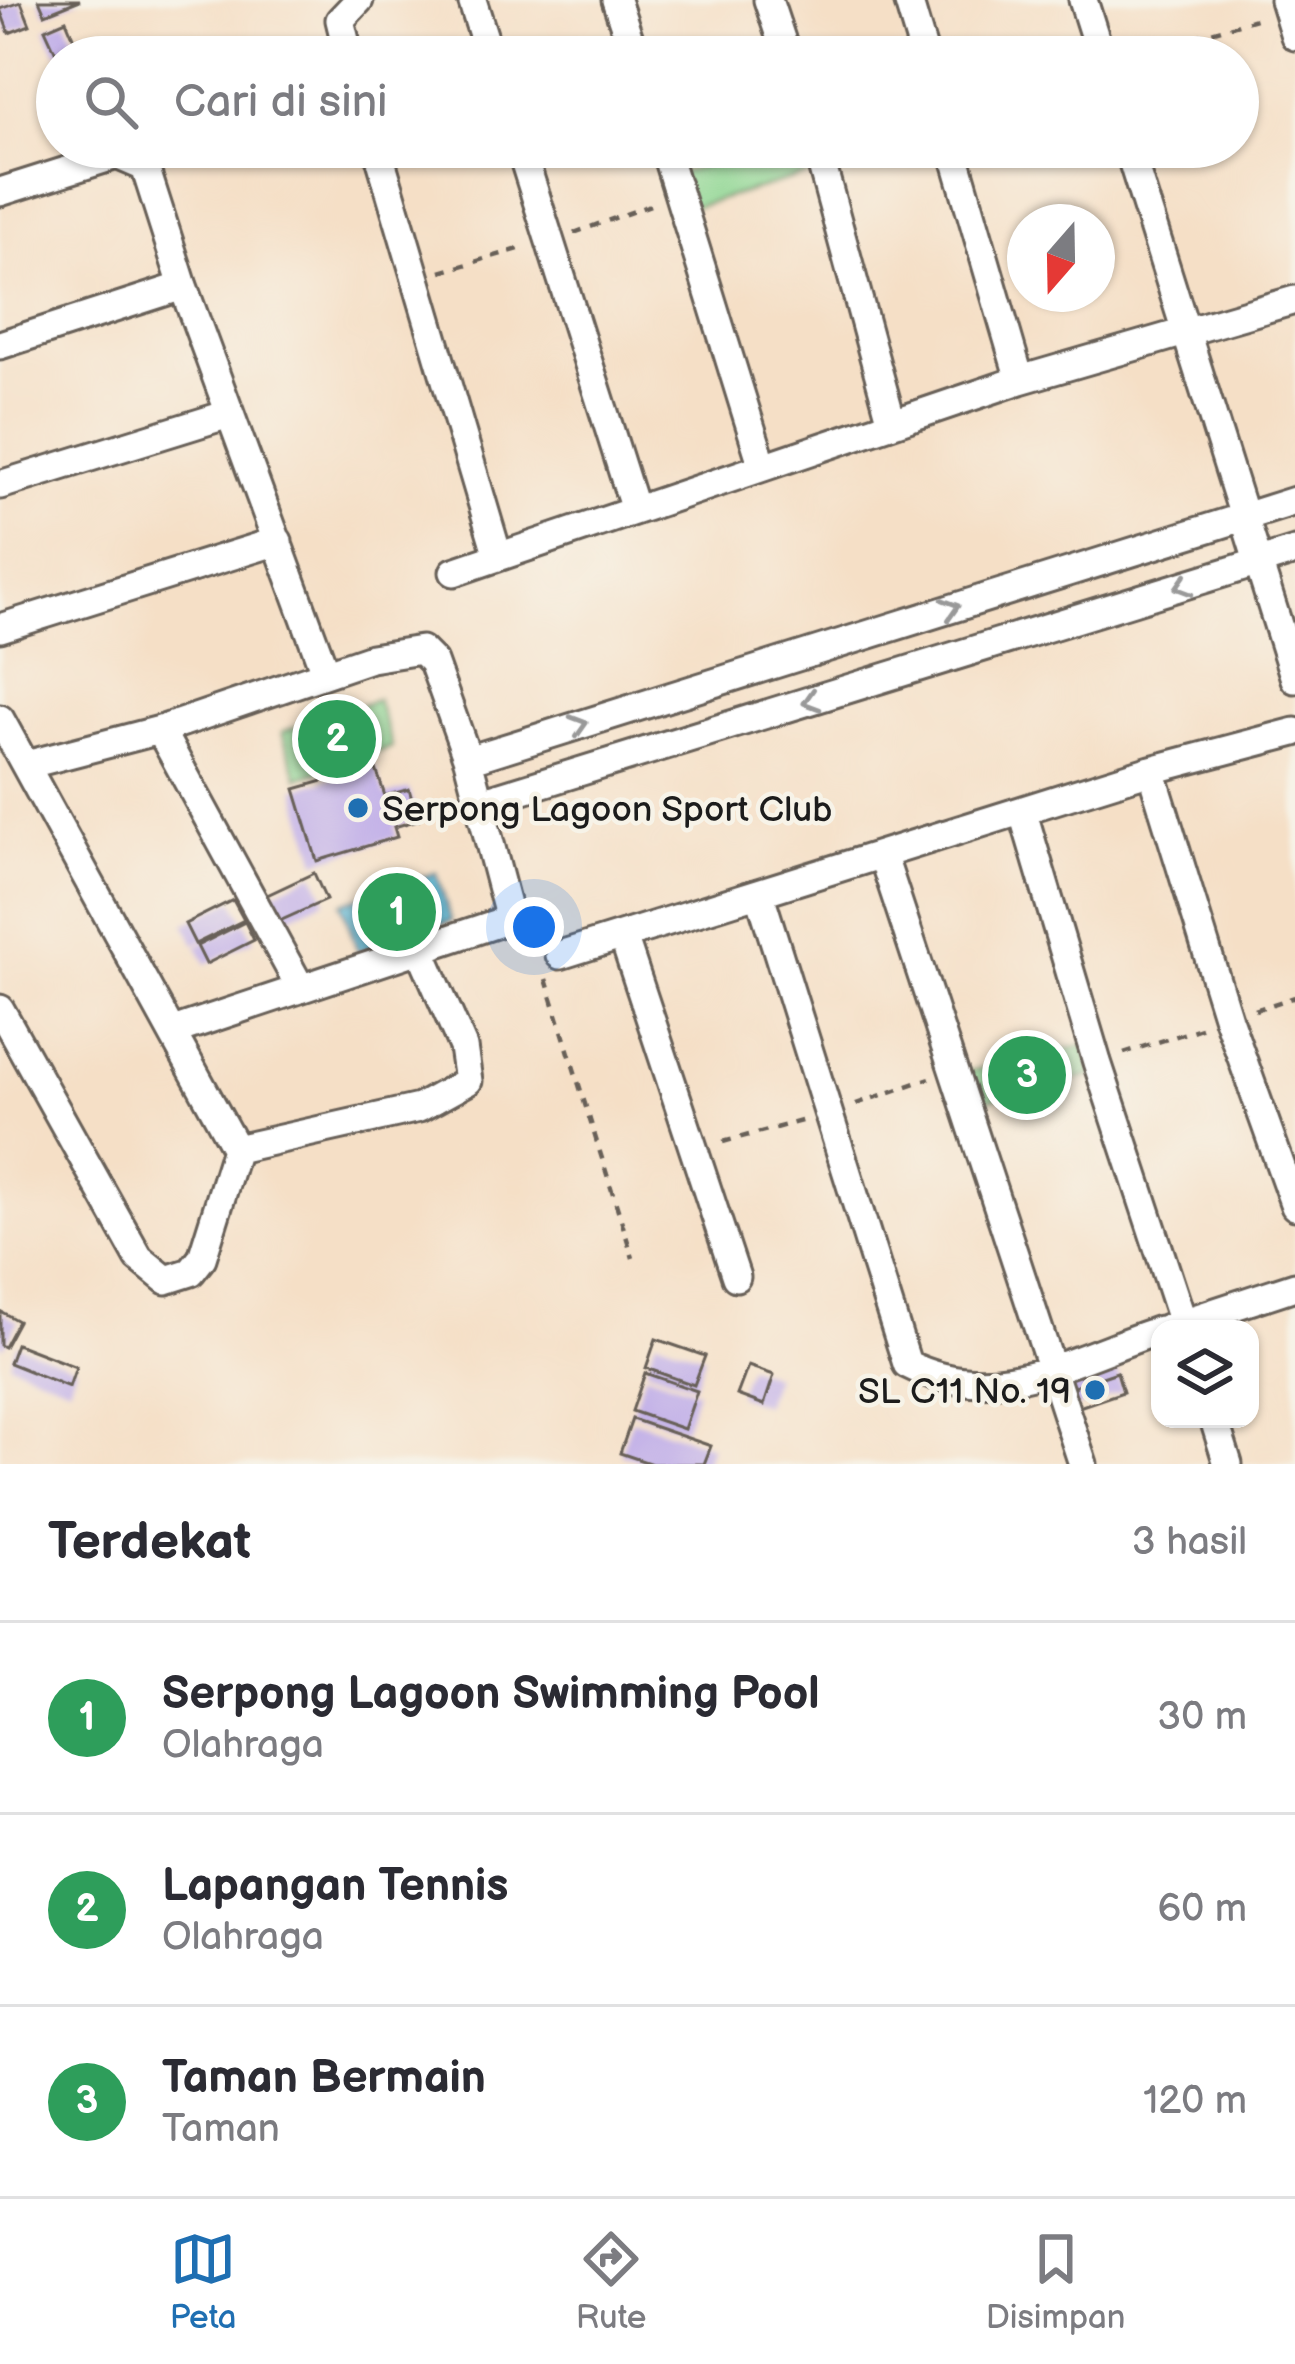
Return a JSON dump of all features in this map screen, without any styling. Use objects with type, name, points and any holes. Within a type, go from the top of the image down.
[{"type":"street","points":[[344,36],[340,20],[359,0]]},
{"type":"street","points":[[472,0],[483,36]]},
{"type":"street","points":[[616,0],[627,36]]},
{"type":"street","points":[[768,0],[780,36]]},
{"type":"street","points":[[908,0],[919,36]]},
{"type":"street","points":[[1084,0],[1095,36]]},
{"type":"street","points":[[0,192],[85,168]]},
{"type":"street","points":[[145,168],[182,286],[325,672]]},
{"type":"street","points":[[384,168],[498,556]]},
{"type":"street","points":[[527,168],[634,510]]},
{"type":"street","points":[[670,168],[763,467]]},
{"type":"street","points":[[823,168],[892,423]]},
{"type":"street","points":[[958,168],[1020,380]]},
{"type":"street","points":[[1134,168],[1295,679]]},
{"type":"street","points":[[0,345],[182,286]]},
{"type":"street","points":[[454,572],[1020,380],[1185,336],[1295,300]]},
{"type":"street","points":[[0,485],[229,414]]},
{"type":"street","points":[[468,760],[1295,501]]},
{"type":"street","points":[[0,628],[278,541]]},
{"type":"street","points":[[478,803],[1295,551]]},
{"type":"street","points":[[26,765],[160,730],[402,650],[421,650],[438,671],[468,760],[508,912],[501,922],[299,985],[173,1031]]},
{"type":"street","points":[[0,719],[236,1149],[202,1258],[191,1272],[166,1280],[156,1277],[139,1258],[0,1009]]},
{"type":"street","points":[[160,730],[299,985]]},
{"type":"street","points":[[551,960],[1151,770],[1295,732]]},
{"type":"street","points":[[1151,770],[1228,1019],[1295,1205]]},
{"type":"street","points":[[1023,813],[1171,1320]]},
{"type":"street","points":[[883,857],[1083,1464]]},
{"type":"street","points":[[760,895],[907,1364],[965,1385],[1051,1371],[1151,1336]]},
{"type":"street","points":[[623,936],[736,1277]]},
{"type":"street","points":[[236,1149],[418,1108],[468,1082],[463,1047],[420,949]]},
{"type":"street","points":[[1196,1320],[1295,1286]]},
{"type":"street","points":[[1217,1428],[1228,1464]]},
{"type":"path","points":[[1207,36],[1289,15]]},
{"type":"path","points":[[418,278],[550,241],[678,196]]},
{"type":"path","points":[[551,960],[633,1258]]},
{"type":"path","points":[[1096,1062],[1295,997]]},
{"type":"green space","points":[[698,168],[824,170],[683,210],[673,175]]},
{"type":"green space","points":[[377,700],[392,747],[298,778],[282,732]]},
{"type":"green space","points":[[1085,1045],[1092,1076],[969,1104],[962,1073]]},
{"type":"water","points":[[436,873],[451,921],[358,951],[342,903]]},
{"type":"building","points":[[39,0],[80,0],[45,14]]},
{"type":"building","points":[[21,2],[30,25],[9,33],[0,9]]},
{"type":"building","points":[[66,20],[73,36],[48,36],[45,29]]},
{"type":"building","name":"Serpong Lagoon Sport Club","points":[[375,766],[385,796],[409,789],[418,820],[394,827],[397,837],[317,861],[295,789]]},
{"type":"building","points":[[314,873],[326,900],[275,923],[263,897]]},
{"type":"building","points":[[233,900],[244,920],[195,944],[185,924]]},
{"type":"building","points":[[245,922],[254,940],[206,964],[197,946]]},
{"type":"building","points":[[0,1311],[18,1321],[4,1347],[0,1345]]},
{"type":"building","points":[[656,1339],[705,1356],[694,1385],[646,1368]]},
{"type":"building","points":[[16,1344],[76,1367],[69,1387],[9,1363]]},
{"type":"building","points":[[748,1366],[774,1375],[764,1405],[737,1395]]},
{"type":"building","name":"SL C11 No. 19","points":[[1117,1372],[1123,1392],[1073,1409],[1067,1389]]},
{"type":"building","points":[[645,1373],[697,1391],[684,1429],[632,1411]]},
{"type":"building","points":[[632,1419],[711,1446],[704,1464],[652,1464],[620,1453]]},
{"type":"place","name":"Lapangan Tennis","points":[[337,739]]},
{"type":"place","name":"Serpong Lagoon Sport Club","points":[[358,808]]},
{"type":"place","name":"Serpong Lagoon Swimming Pool","points":[[397,912]]},
{"type":"place","name":"Taman Bermain","points":[[1027,1075]]},
{"type":"place","name":"SL C11 No. 19","points":[[1095,1390]]}]
